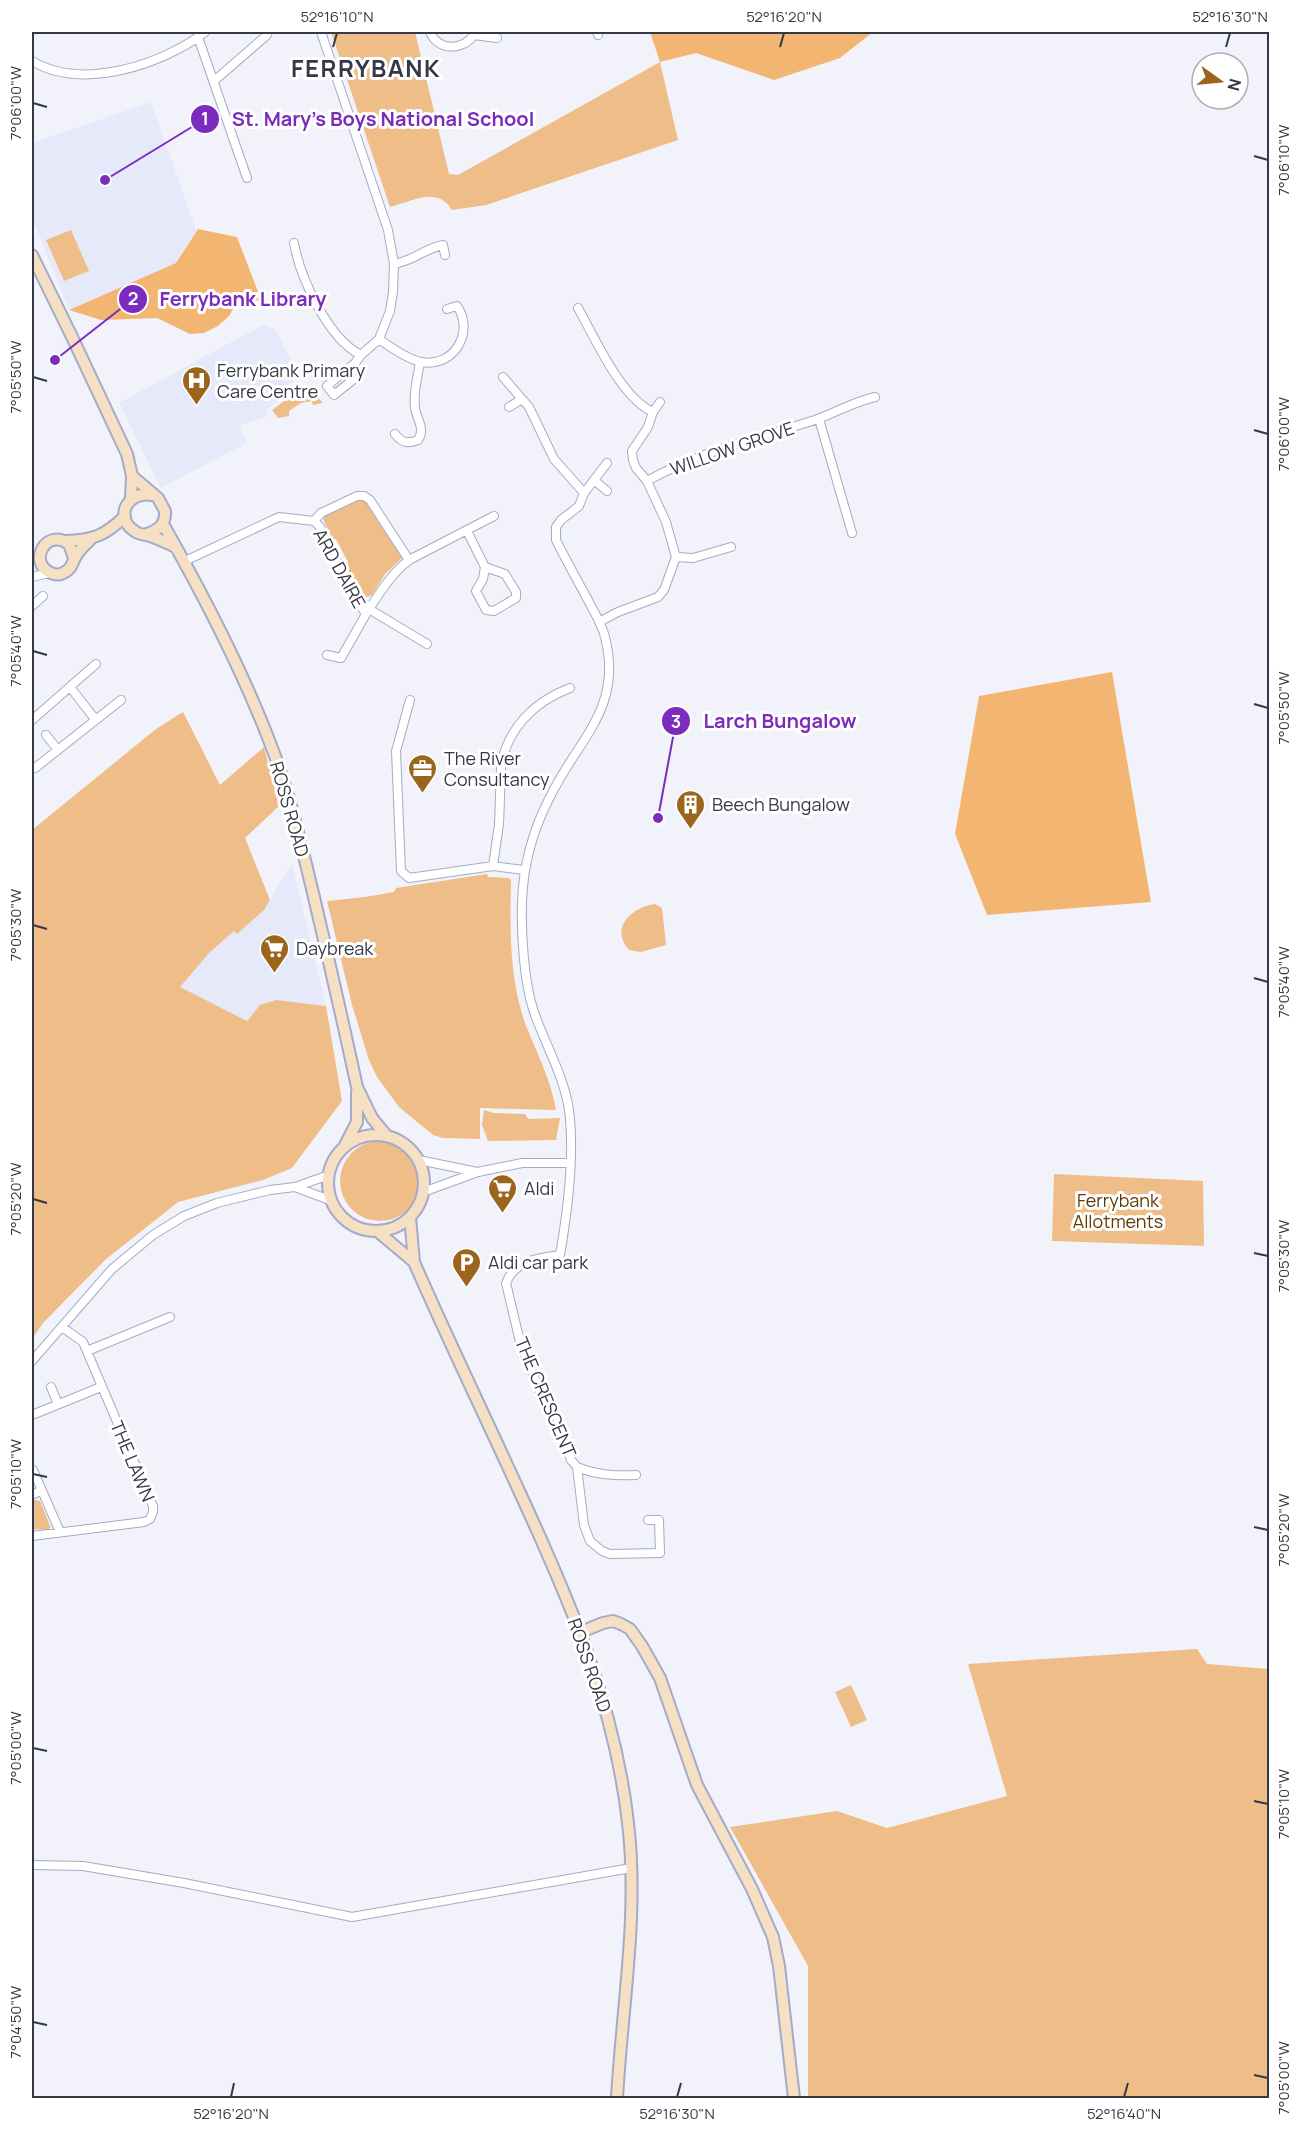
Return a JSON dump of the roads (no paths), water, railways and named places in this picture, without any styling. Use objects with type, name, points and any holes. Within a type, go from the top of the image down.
[{"type":"main road","points":[[32,255],[113,422],[127,454],[132,476],[131,498],[124,516],[111,530],[90,540],[65,542],[55,540],[46,544],[40,551],[41,565],[50,573],[66,572],[74,558],[90,540]]},
{"type":"main road","points":[[111,530],[142,534],[156,531],[163,524],[165,510],[163,504],[132,476]]},
{"type":"main road","points":[[131,498],[142,494],[152,495]]},
{"type":"main road","points":[[124,516],[129,527],[176,547]]},
{"type":"main road","name":"ROSS ROAD","points":[[163,524],[243,679],[273,749],[304,854],[357,1087]]},
{"type":"main road","points":[[65,542],[72,549],[74,558]]},
{"type":"main road","points":[[357,1087],[372,1118],[386,1135]]},
{"type":"main road","points":[[345,1146],[365,1136],[386,1135],[402,1142],[420,1160],[424,1179],[423,1192],[418,1207],[410,1217],[397,1226],[377,1231],[361,1228],[349,1222],[336,1209],[329,1194],[328,1175],[335,1158],[345,1146],[357,1122],[357,1087]]},
{"type":"main road","points":[[410,1217],[414,1262]]},
{"type":"main road","points":[[377,1231],[414,1262]]},
{"type":"main road","name":"ROSS ROAD","points":[[414,1262],[581,1632],[600,1685],[615,1742],[627,1815],[631,1868],[631,1917],[617,2098]]},
{"type":"main road","points":[[581,1632],[614,1621],[630,1629],[660,1678],[697,1785],[742,1868],[773,1937],[779,1966],[794,2098]]},
{"type":"street","points":[[321,32],[383,214],[394,264],[390,311],[379,339],[347,370]]},
{"type":"street","points":[[430,32],[433,39],[440,45],[449,46],[469,41],[472,33],[497,38]]},
{"type":"street","points":[[214,81],[268,33]]},
{"type":"street","points":[[32,61],[64,73],[107,71],[156,60],[178,50],[202,34],[214,81],[247,177]]},
{"type":"street","points":[[294,243],[297,263],[320,309],[345,345],[361,355]]},
{"type":"street","points":[[394,264],[412,260],[432,248],[443,245],[445,255]]},
{"type":"street","points":[[379,339],[420,362],[434,362],[447,357],[459,345],[465,327],[462,312],[457,306],[447,309]]},
{"type":"street","points":[[578,308],[624,388],[644,408],[654,412]]},
{"type":"street","points":[[395,434],[400,441],[406,443],[418,440],[421,435],[414,402],[420,362]]},
{"type":"street","points":[[503,377],[529,407],[554,459],[584,492]]},
{"type":"street","name":"WILLOW GROVE","points":[[647,481],[673,467],[819,419],[856,401],[874,397]]},
{"type":"street","points":[[509,407],[522,399]]},
{"type":"street","points":[[599,622],[658,597],[664,590],[676,557],[666,522],[647,481],[636,468],[632,451],[652,420],[660,402]]},
{"type":"street","name":"WILLOW GROVE","points":[[819,419],[852,533]]},
{"type":"street","points":[[423,1192],[478,1172],[522,1163],[570,1163],[568,1110],[565,1094],[533,1009],[526,967],[522,934],[524,870],[532,840],[548,800],[570,760],[602,711],[608,681],[609,660],[605,636],[554,534],[561,520],[579,506],[584,492],[608,463]]},
{"type":"street","points":[[594,480],[607,491]]},
{"type":"street","name":"ARD DAIRE","points":[[314,521],[321,513],[357,496],[364,496],[370,500],[409,560]]},
{"type":"street","name":"ARD DAIRE","points":[[327,655],[341,658],[387,582],[398,568],[494,516]]},
{"type":"street","name":"ARD DAIRE","points":[[184,561],[279,517],[314,521],[320,527],[368,612],[427,644]]},
{"type":"street","points":[[467,531],[485,567],[483,579],[476,591],[486,610],[494,611],[516,598],[516,592],[505,574],[485,567]]},
{"type":"street","points":[[676,557],[693,558],[731,547]]},
{"type":"street","points":[[32,576],[40,559]]},
{"type":"street","points":[[32,576],[50,573]]},
{"type":"street","points":[[32,606],[43,596]]},
{"type":"street","points":[[32,720],[96,664]]},
{"type":"street","points":[[70,687],[95,719]]},
{"type":"street","points":[[493,866],[499,824],[502,766],[512,736],[526,714],[557,692],[570,688]]},
{"type":"street","points":[[35,768],[121,700]]},
{"type":"street","points":[[410,700],[396,751],[395,774],[399,796],[401,872],[409,878],[415,878],[450,870],[493,866],[524,870]]},
{"type":"street","points":[[46,735],[58,750]]},
{"type":"street","points":[[420,1160],[478,1172]]},
{"type":"street","name":"THE CRESCENT","points":[[570,1163],[568,1208],[560,1255],[535,1258],[525,1262],[509,1275],[506,1283],[507,1292],[520,1342],[540,1392],[559,1421],[571,1460],[577,1467],[592,1473],[617,1476],[636,1475]]},
{"type":"street","points":[[32,1361],[87,1295],[112,1269],[153,1235],[184,1216],[217,1203],[248,1194],[295,1187],[328,1175]]},
{"type":"street","points":[[295,1187],[332,1201]]},
{"type":"street","points":[[87,1351],[170,1317]]},
{"type":"street","name":"THE LAWN","points":[[32,1536],[144,1522],[152,1516],[153,1506],[83,1342],[62,1327]]},
{"type":"street","points":[[51,1387],[58,1404]]},
{"type":"street","points":[[32,1415],[101,1387]]},
{"type":"street","name":"THE CRESCENT","points":[[577,1467],[584,1526],[594,1546],[610,1554],[660,1553],[659,1520],[648,1520]]},
{"type":"street","points":[[33,1470],[60,1532]]},
{"type":"street","points":[[32,1495],[42,1490]]},
{"type":"street","points":[[32,1865],[83,1866],[183,1883],[352,1917],[631,1868]]},
{"type":"place","name":"St. Mary's Boys National School","points":[[105,180]]},
{"type":"place","name":"Ferrybank Library","points":[[55,360]]},
{"type":"place","name":"Ferrybank Primary Care Centre","points":[[196,406]]},
{"type":"place","name":"The River Consultancy","points":[[423,794]]},
{"type":"place","name":"Larch Bungalow","points":[[658,818]]},
{"type":"place","name":"Beech Bungalow","points":[[691,830]]},
{"type":"place","name":"Daybreak","points":[[275,974]]},
{"type":"place","name":"Aldi","points":[[503,1214]]},
{"type":"place","name":"Aldi car park","points":[[467,1288]]},
{"type":"district","name":"FERRYBANK","points":[[366,67]]},
{"type":"park label","name":"Ferrybank Allotments","points":[[1118,1210]]}]
